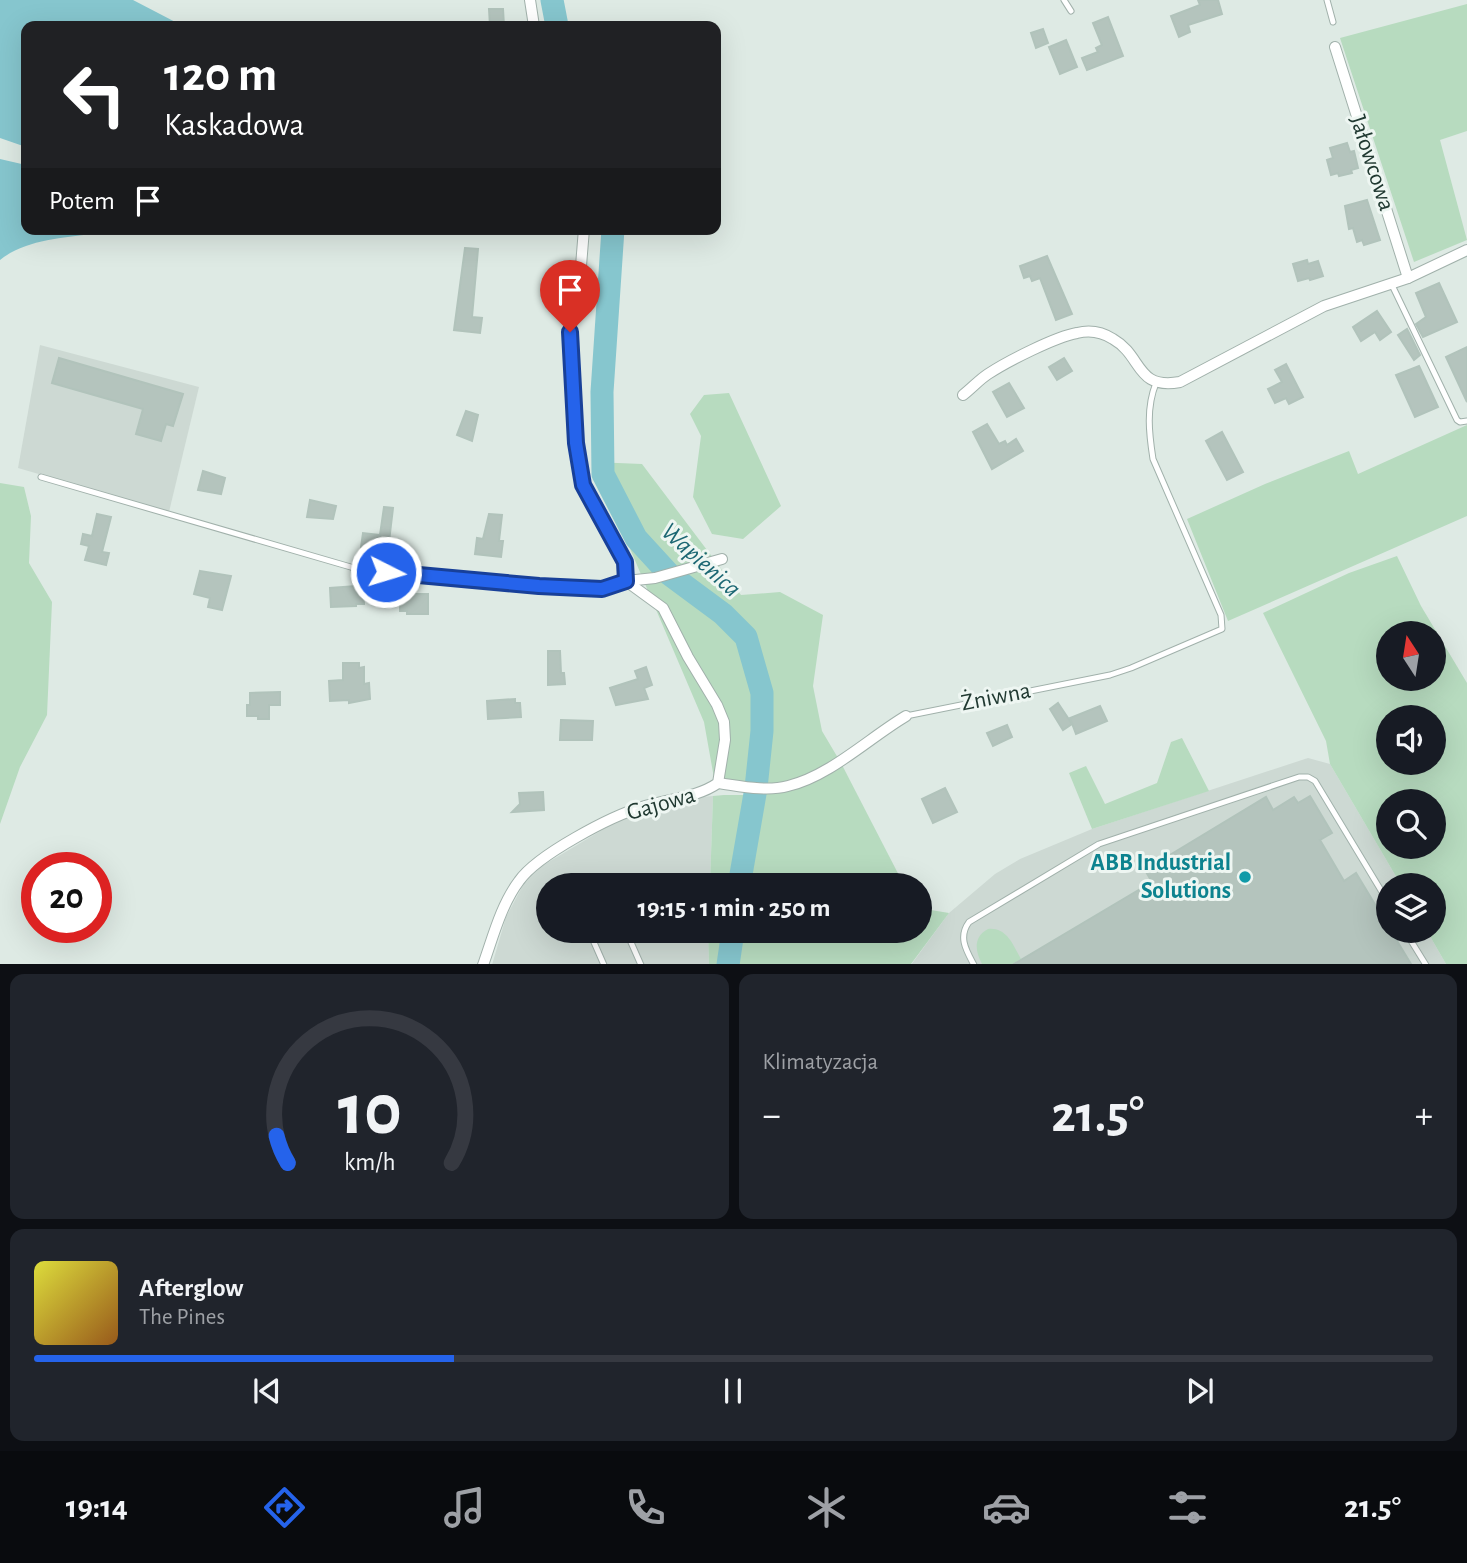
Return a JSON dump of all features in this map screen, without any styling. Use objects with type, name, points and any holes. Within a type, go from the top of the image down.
[{"type":"street","points":[[530,0],[533,21]]},
{"type":"street","name":"Jałowcowa","points":[[1335,47],[1408,278]]},
{"type":"street","points":[[584,235],[580,278],[570,332],[576,443],[583,485],[625,562],[626,581],[654,578],[722,559]]},
{"type":"street","points":[[964,395],[988,374],[1042,346],[1076,333],[1095,332],[1115,340],[1150,380],[1156,383],[1180,382],[1324,306],[1408,278],[1467,250]]},
{"type":"street","name":"Gajowa","points":[[483,964],[504,907],[517,883],[530,867],[625,812],[706,791],[718,783],[725,740],[724,722],[717,705],[663,608],[626,581]]},
{"type":"street","name":"Żniwna","points":[[718,783],[780,788],[812,778],[906,716]]},
{"type":"lane","points":[[1064,0],[1071,11]]},
{"type":"lane","points":[[1327,0],[1333,22]]},
{"type":"lane","points":[[1391,284],[1457,420],[1467,421]]},
{"type":"lane","name":"Żniwna","points":[[906,716],[1110,675],[1222,629],[1221,615],[1153,459],[1150,399],[1156,383]]},
{"type":"lane","points":[[41,477],[361,570],[602,589],[626,581]]},
{"type":"lane","points":[[974,964],[962,935],[969,922],[1099,844],[1299,777],[1308,777],[1315,781],[1376,882]]},
{"type":"lane","points":[[594,943],[604,964]]},
{"type":"lane","points":[[631,943],[641,964]]},
{"type":"lane","points":[[1413,943],[1426,964]]},
{"type":"shaded area","points":[[40,345],[199,387],[169,512],[18,468]]},
{"type":"shaded area","points":[[1308,758],[1330,764],[1376,842],[1376,859],[1386,859],[1394,873],[1376,873],[1376,943],[1434,943],[1446,964],[912,964],[927,943],[932,943],[932,936],[949,913],[995,874],[1020,859],[1092,829]]},
{"type":"shaded area","points":[[713,796],[710,873],[536,873],[536,943],[708,943],[709,964],[492,964],[506,917],[528,876],[612,824],[681,799]]},
{"type":"green space","points":[[1467,4],[1467,131],[1440,140],[1467,240],[1414,262],[1340,38]]},
{"type":"green space","points":[[729,393],[781,506],[743,539],[712,534],[693,497],[701,436],[690,414],[704,395]]},
{"type":"green space","points":[[1467,425],[1467,516],[1228,621],[1187,519],[1349,451],[1358,474]]},
{"type":"green space","points":[[593,462],[642,464],[741,595],[780,592],[823,615],[813,686],[822,731],[838,758],[804,776],[779,784],[752,784],[714,778],[704,722]]},
{"type":"green space","points":[[0,483],[24,487],[31,516],[29,563],[52,602],[47,715],[20,767],[0,824]]},
{"type":"green space","points":[[1397,556],[1430,621],[1376,621],[1376,691],[1446,691],[1446,648],[1467,683],[1467,964],[1446,964],[1434,943],[1446,943],[1446,873],[1394,873],[1386,859],[1446,859],[1446,789],[1376,789],[1376,842],[1330,764],[1326,741],[1263,613],[1349,573]]},
{"type":"green space","points":[[1182,738],[1209,791],[1092,829],[1069,773],[1086,766],[1105,804],[1157,783],[1171,742]]},
{"type":"green space","points":[[841,763],[898,873],[752,873],[766,791]]},
{"type":"green space","points":[[747,795],[734,873],[710,873],[713,796]]},
{"type":"green space","points":[[932,910],[949,913],[932,936]]},
{"type":"green space","points":[[988,929],[1005,934],[1021,959],[1012,964],[982,964],[977,945],[980,936]]},
{"type":"green space","points":[[708,943],[722,943],[719,964],[709,964]]},
{"type":"green space","points":[[740,943],[927,943],[911,964],[736,964]]},
{"type":"water","points":[[0,0],[133,0],[173,21],[21,21],[21,145],[0,138]]},
{"type":"water","points":[[0,159],[21,164],[21,235],[85,235],[32,244],[0,260]]},
{"type":"building","points":[[1198,0],[1218,0],[1222,14],[1188,25],[1190,32],[1179,37],[1171,16],[1200,5]]},
{"type":"building","points":[[489,9],[503,9],[504,21],[490,21]]},
{"type":"building","points":[[1108,17],[1123,56],[1087,70],[1082,58],[1098,52],[1096,48],[1102,45],[1093,23]]},
{"type":"building","points":[[1043,29],[1048,43],[1036,48],[1031,33]]},
{"type":"building","points":[[1066,40],[1077,67],[1060,74],[1049,47]]},
{"type":"building","points":[[1347,143],[1350,152],[1354,151],[1358,168],[1351,170],[1352,173],[1331,175],[1327,160],[1333,158],[1330,148]]},
{"type":"building","points":[[1367,200],[1380,240],[1364,245],[1362,240],[1357,242],[1353,228],[1349,229],[1345,206]]},
{"type":"building","points":[[465,248],[478,249],[472,317],[482,318],[480,333],[454,330]]},
{"type":"building","points":[[1047,256],[1072,314],[1056,320],[1040,278],[1032,281],[1030,276],[1024,278],[1020,266]]},
{"type":"building","points":[[1307,260],[1308,264],[1318,261],[1323,276],[1298,281],[1293,264]]},
{"type":"building","points":[[1439,283],[1457,322],[1423,337],[1416,324],[1426,317],[1416,293]]},
{"type":"building","points":[[1377,311],[1391,332],[1380,340],[1375,332],[1361,341],[1353,327]]},
{"type":"building","points":[[1407,329],[1420,355],[1414,360],[1398,335]]},
{"type":"building","points":[[1467,347],[1467,402],[1446,357]]},
{"type":"building","points":[[59,358],[183,394],[173,426],[166,424],[161,441],[136,434],[143,409],[52,383]]},
{"type":"building","points":[[1064,358],[1072,371],[1057,380],[1049,367]]},
{"type":"building","points":[[1286,364],[1303,397],[1289,404],[1286,398],[1275,403],[1268,389],[1282,382],[1275,370]]},
{"type":"building","points":[[1419,366],[1438,407],[1415,417],[1396,375]]},
{"type":"building","points":[[1009,383],[1024,408],[1007,417],[993,392]]},
{"type":"building","points":[[466,411],[478,415],[472,441],[457,435]]},
{"type":"building","points":[[987,424],[999,444],[1005,441],[1007,445],[1016,439],[1023,451],[992,469],[973,432]]},
{"type":"building","points":[[1222,432],[1243,472],[1227,480],[1206,441]]},
{"type":"building","points":[[203,471],[225,478],[221,494],[198,490]]},
{"type":"building","points":[[310,500],[336,506],[333,519],[307,517]]},
{"type":"building","points":[[384,507],[393,508],[388,550],[361,547],[363,533],[380,535]]},
{"type":"building","points":[[97,514],[111,517],[102,552],[109,553],[106,565],[85,560],[89,546],[81,544],[83,534],[92,536]]},
{"type":"building","points":[[489,514],[502,515],[499,541],[503,541],[501,557],[475,554],[477,538],[483,539]]},
{"type":"building","points":[[200,571],[231,576],[222,610],[208,607],[210,598],[194,594]]},
{"type":"building","points":[[356,586],[356,589],[363,589],[364,604],[331,607],[330,588]]},
{"type":"building","points":[[407,594],[428,594],[428,614],[407,614],[407,611],[400,611],[400,597],[407,597]]},
{"type":"building","points":[[548,651],[560,651],[561,673],[564,673],[565,684],[548,685]]},
{"type":"building","points":[[343,663],[359,663],[359,668],[364,667],[364,684],[369,683],[370,699],[349,703],[349,700],[330,701],[329,681],[343,680]]},
{"type":"building","points":[[646,667],[652,685],[644,688],[648,699],[616,705],[610,688],[638,679],[635,671]]},
{"type":"building","points":[[280,692],[280,705],[269,705],[269,719],[247,716],[250,693]]},
{"type":"building","points":[[515,699],[515,703],[520,703],[521,717],[488,719],[487,701]]},
{"type":"building","points":[[1058,703],[1072,724],[1063,730],[1050,709]]},
{"type":"building","points":[[1100,706],[1107,721],[1076,734],[1070,718]]},
{"type":"building","points":[[561,720],[593,721],[592,740],[560,740]]},
{"type":"building","points":[[1007,725],[1012,737],[993,746],[987,733]]},
{"type":"building","points":[[945,788],[957,812],[933,823],[922,799]]},
{"type":"building","points":[[543,792],[544,810],[512,812],[520,804],[519,793]]},
{"type":"building","name":"ABB Industrial Solutions","points":[[1310,796],[1332,833],[1320,840],[1344,881],[1356,873],[1376,906],[1376,943],[1398,943],[1411,964],[1014,964],[1152,882],[1145,870],[1266,797],[1273,810],[1294,797],[1298,803]]},
{"type":"waterway","name":"Wapienica","points":[[552,0],[556,21]]},
{"type":"waterway","name":"Wapienica","points":[[613,235],[602,392],[603,474],[636,538],[669,574],[723,614],[746,637],[762,693],[762,731],[756,788],[741,873]]},
{"type":"waterway","name":"Wapienica","points":[[728,964],[731,943]]},
{"type":"place","name":"ABB Industrial Solutions","points":[[1245,877]]},
{"type":"route","points":[[386,572],[602,589],[626,581],[625,562],[583,485],[576,443],[570,332]]}]
